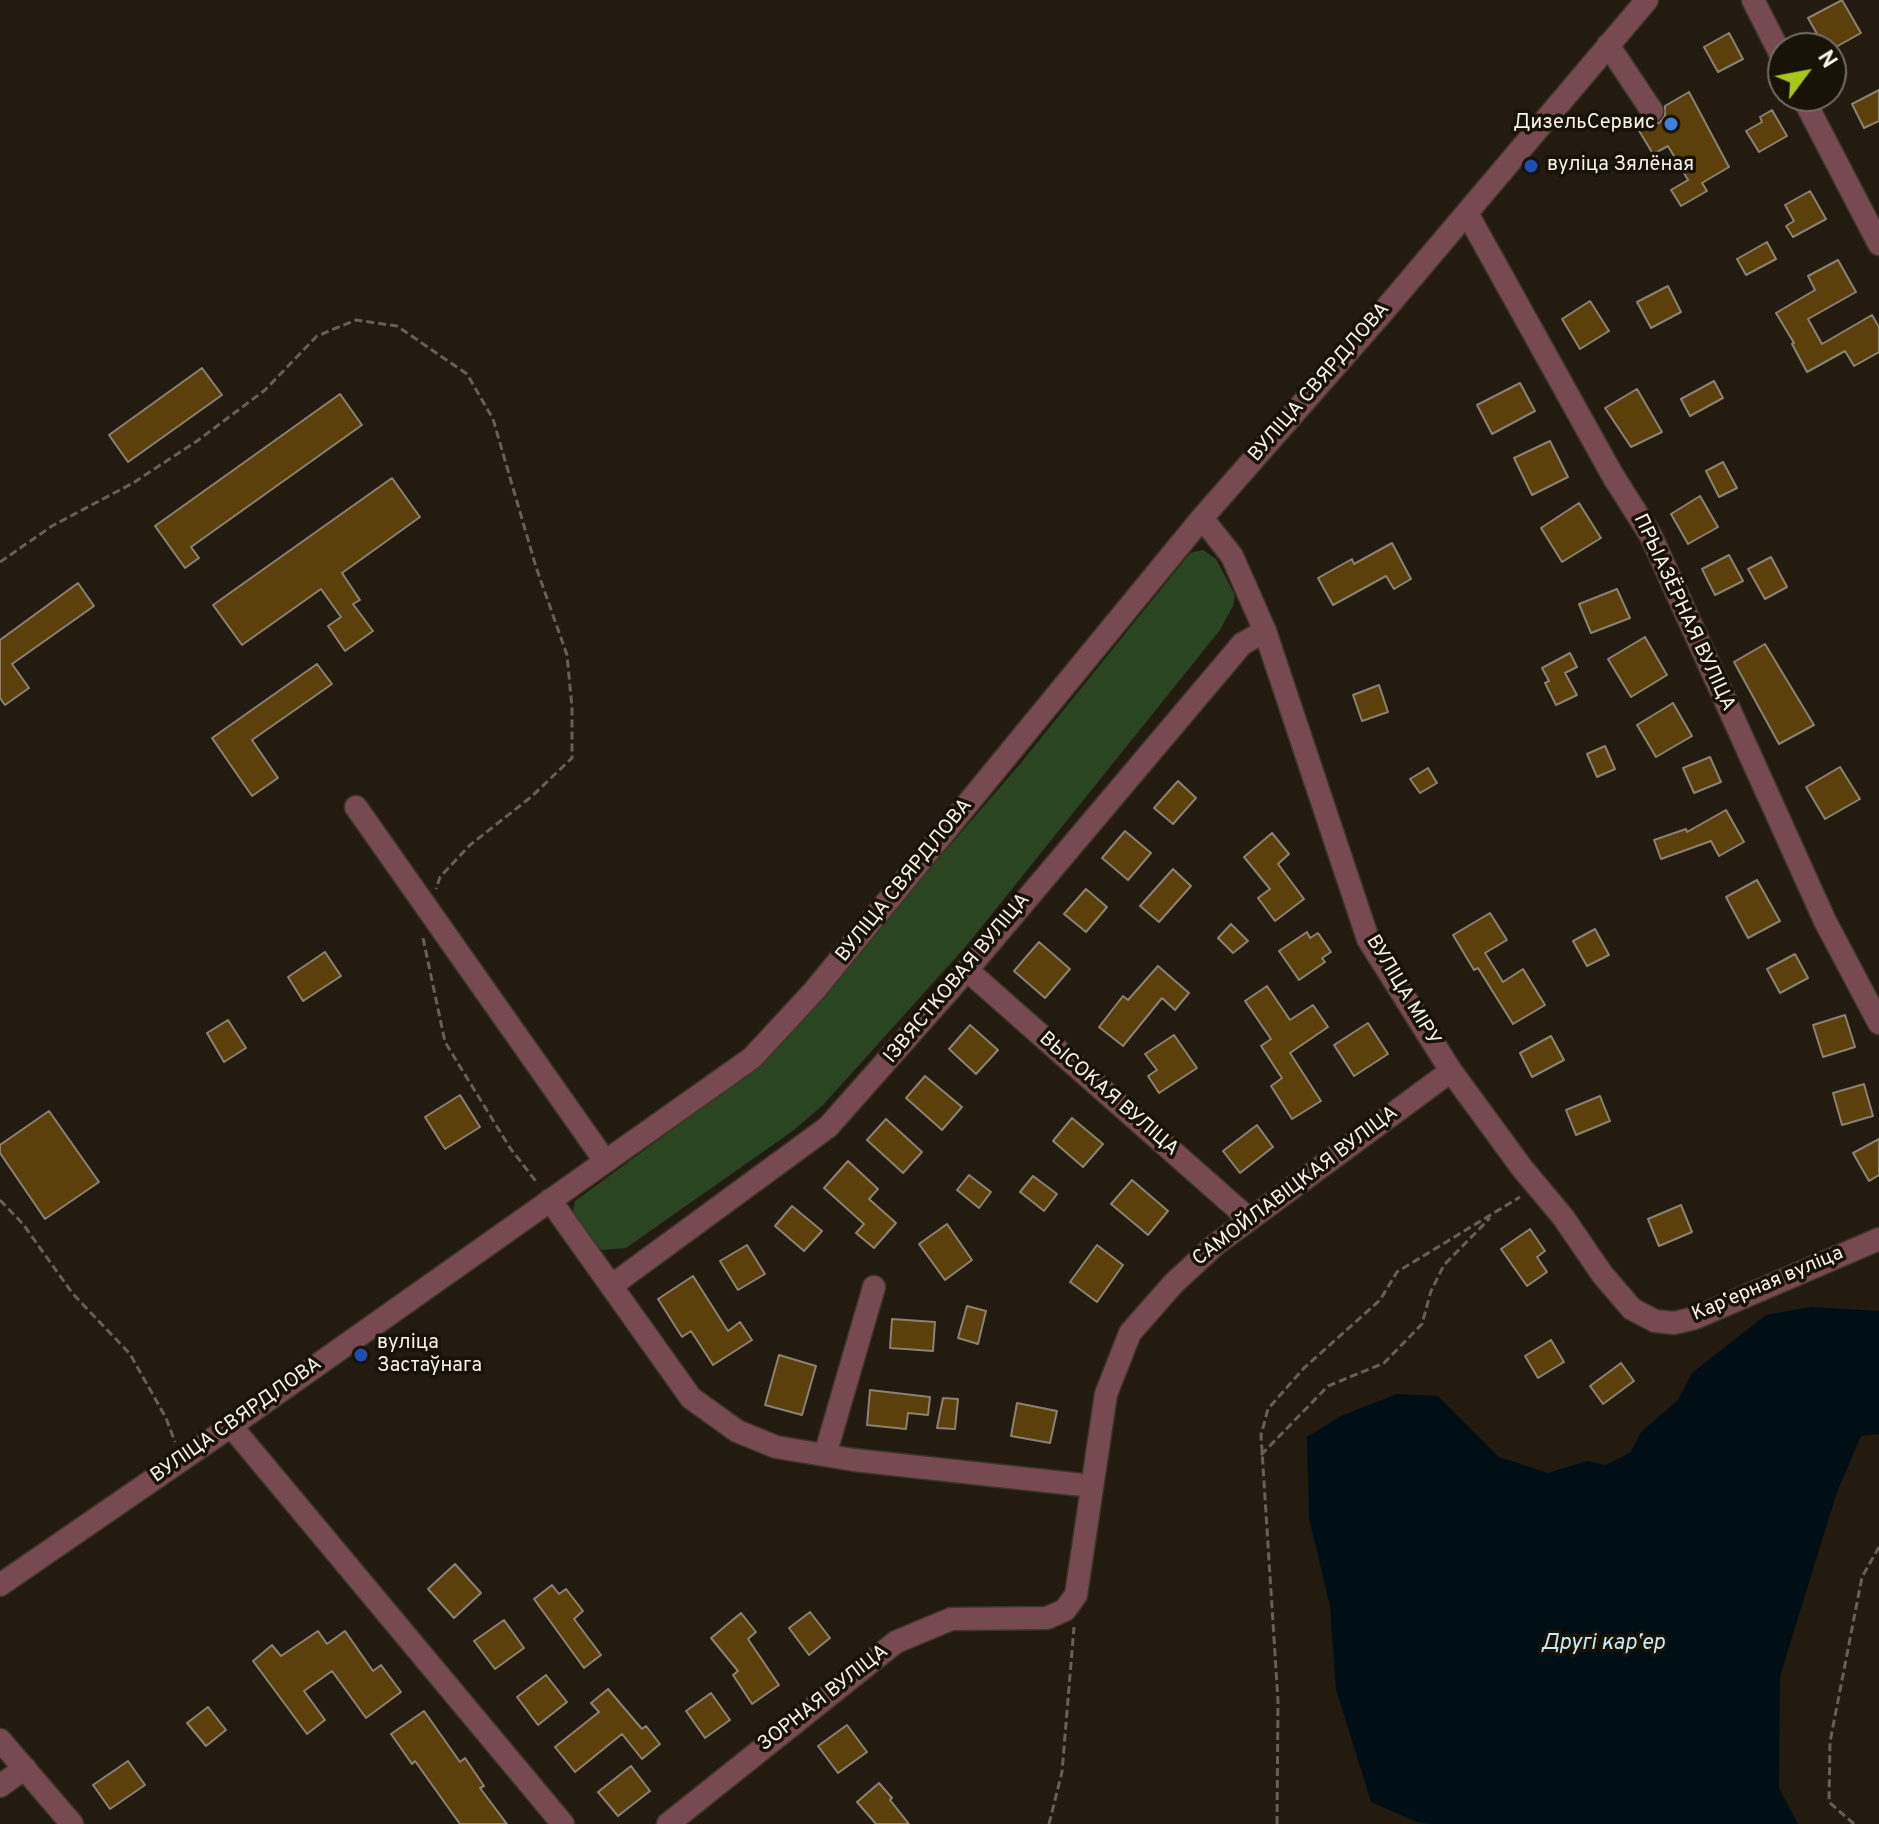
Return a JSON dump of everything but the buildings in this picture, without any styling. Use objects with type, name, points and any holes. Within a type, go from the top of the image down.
[{"type":"street","name":"ВУЛІЦА СВЯРДЛОВА","points":[[0,1585],[752,1058],[803,1002],[1202,518],[1647,0]]},
{"type":"street","points":[[1753,0],[1769,32]]},
{"type":"street","points":[[1608,45],[1652,111]]},
{"type":"street","points":[[1810,112],[1879,244]]},
{"type":"street","name":"ПРЫАЗЁРНАЯ ВУЛІЦА","points":[[1467,213],[1613,476],[1651,536],[1825,921],[1879,1023]]},
{"type":"street","name":"ВУЛІЦА МІРУ","points":[[1202,518],[1232,556],[1265,631],[1368,939],[1451,1071],[1563,1217],[1602,1274],[1632,1309],[1655,1321]]},
{"type":"street","name":"ІЗВЯСТКОВАЯ ВУЛІЦА","points":[[611,1286],[828,1127],[967,970],[1242,644],[1265,631]]},
{"type":"street","points":[[356,807],[605,1161]]},
{"type":"street","name":"ВЫСОКАЯ ВУЛІЦА","points":[[967,970],[1249,1219]]},
{"type":"street","name":"САМОЙЛАВІЦКАЯ ВУЛІЦА","points":[[1076,1595],[1106,1394],[1130,1333],[1173,1284],[1215,1245],[1451,1071]]},
{"type":"street","points":[[550,1200],[691,1398],[737,1431],[776,1447],[825,1455],[1092,1486]]},
{"type":"street","name":"Карʼерная вуліца","points":[[1655,1321],[1674,1323],[1695,1318],[1879,1239]]},
{"type":"street","points":[[825,1455],[874,1287]]},
{"type":"street","points":[[231,1426],[563,1824]]},
{"type":"street","name":"ЗОРНАЯ ВУЛІЦА","points":[[668,1824],[896,1642],[951,1619],[1047,1618],[1065,1610],[1076,1595]]},
{"type":"street","points":[[0,1740],[72,1824]]},
{"type":"street","points":[[0,1786],[25,1768]]},
{"type":"path","points":[[0,562],[52,526],[133,483],[197,441],[265,390],[317,336],[356,320],[397,326],[467,374],[493,419],[536,567],[567,655],[572,708],[572,758],[531,797],[470,845],[440,877],[435,892],[418,915],[445,1042],[510,1148],[550,1200]]},
{"type":"path","points":[[1277,1824],[1278,1701],[1261,1455],[1261,1435],[1268,1409],[1304,1368],[1380,1300],[1397,1272],[1537,1186]]},
{"type":"path","points":[[0,1200],[23,1224],[73,1294],[130,1354],[166,1418],[181,1460]]},
{"type":"path","points":[[1261,1455],[1328,1386],[1384,1363],[1422,1324],[1431,1291],[1444,1265],[1495,1212]]},
{"type":"path","points":[[1854,1824],[1829,1802],[1830,1742],[1862,1577],[1879,1547]]},
{"type":"path","points":[[1049,1824],[1062,1772],[1076,1595]]},
{"type":"green space","points":[[1203,550],[1216,559],[1235,595],[1233,606],[1220,630],[967,945],[823,1105],[794,1130],[626,1248],[602,1250],[592,1246],[572,1218],[575,1201],[745,1076],[776,1047],[1020,764],[1190,553]]},
{"type":"water","name":"Другі карʼер","points":[[1811,1307],[1879,1311],[1879,1434],[1861,1436],[1837,1492],[1780,1676],[1779,1788],[1798,1824],[1431,1824],[1417,1822],[1371,1802],[1336,1689],[1330,1606],[1309,1518],[1307,1437],[1341,1416],[1397,1394],[1438,1396],[1499,1457],[1548,1473],[1587,1461],[1606,1465],[1631,1452],[1641,1432],[1678,1400],[1692,1373],[1766,1315]]},
{"type":"place","name":"ДизельСервис","points":[[1671,124]]},
{"type":"place","name":"вуліца Зялёная","points":[[1531,166]]},
{"type":"place","name":"вуліца Застаўнага","points":[[361,1355]]}]
